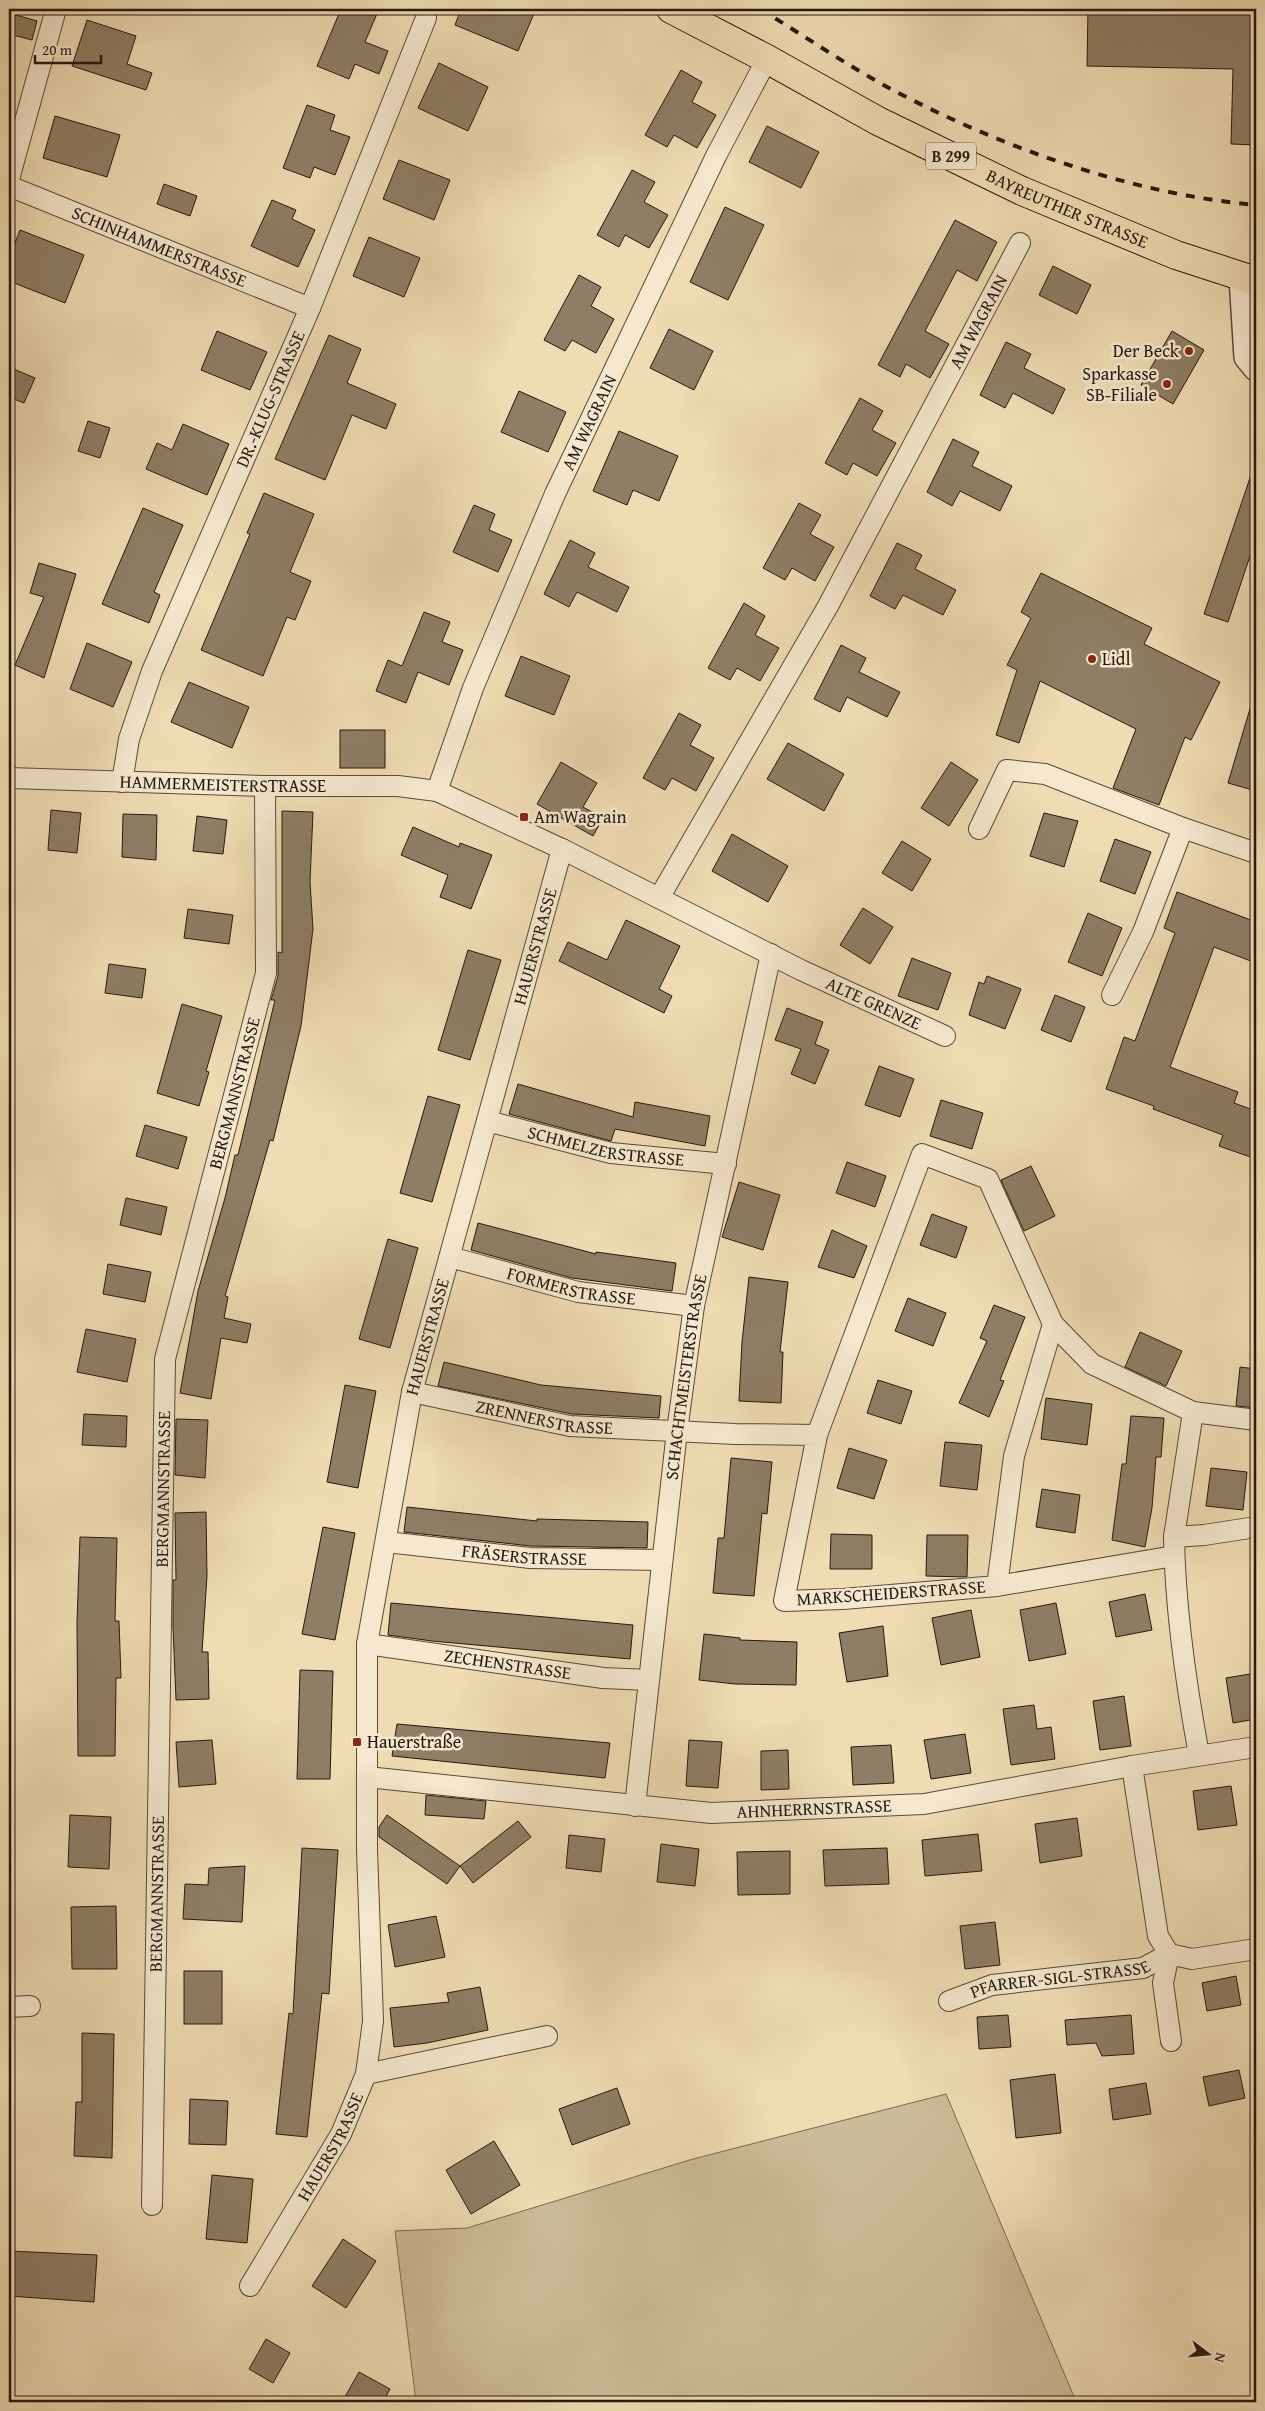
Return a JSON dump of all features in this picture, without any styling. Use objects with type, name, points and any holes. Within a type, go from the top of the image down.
[{"type":"main road","name":"BAYREUTHER STRASSE","points":[[672,9],[767,58],[878,121],[1022,191],[1176,255],[1249,279]]},
{"type":"street","points":[[9,179],[56,9]]},
{"type":"street","name":"DR.-KLUG-STRASSE","points":[[122,782],[129,739],[152,671],[310,308],[426,18]]},
{"type":"street","name":"AM WAGRAIN","points":[[437,791],[473,688],[554,494],[716,156],[767,58]]},
{"type":"street","name":"SCHINHAMMERSTRASSE","points":[[9,186],[310,308]]},
{"type":"street","name":"AM WAGRAIN","points":[[659,898],[828,606],[1020,243]]},
{"type":"street","points":[[1249,279],[1247,357],[1256,368]]},
{"type":"street","points":[[979,829],[1007,770],[1045,774],[1183,828],[1256,853]]},
{"type":"street","name":"HAMMERMEISTERSTRASSE","points":[[9,778],[265,786],[398,786],[437,791]]},
{"type":"street","name":"BERGMANNSTRASSE","points":[[152,2205],[165,1359],[266,973],[265,786]]},
{"type":"street","points":[[437,791],[562,849],[771,954]]},
{"type":"street","points":[[1112,995],[1143,932],[1183,828]]},
{"type":"street","name":"HAUERSTRASSE","points":[[250,2286],[341,2134],[366,2074],[373,2021],[367,1850],[367,1644],[412,1392],[562,849]]},
{"type":"street","name":"ALTE GRENZE","points":[[771,954],[801,970],[945,1036]]},
{"type":"street","name":"SCHACHTMEISTERSTRASSE","points":[[635,1806],[677,1431],[694,1306],[771,954]]},
{"type":"street","name":"SCHMELZERSTRASSE","points":[[487,1121],[612,1153],[726,1164]]},
{"type":"street","name":"MARKSCHEIDERSTRASSE","points":[[922,1154],[988,1179],[1054,1324],[1014,1456],[998,1586],[843,1599],[784,1601],[817,1435],[922,1154]]},
{"type":"street","name":"FORMERSTRASSE","points":[[450,1257],[578,1292],[694,1306]]},
{"type":"street","points":[[1054,1324],[1092,1364],[1192,1412],[1256,1420]]},
{"type":"street","name":"ZRENNERSTRASSE","points":[[412,1392],[570,1426],[677,1431]]},
{"type":"street","points":[[1192,1412],[1174,1547],[1179,1618],[1199,1755]]},
{"type":"street","points":[[677,1431],[817,1435]]},
{"type":"street","points":[[998,1586],[1174,1547],[1204,1535],[1256,1527]]},
{"type":"street","name":"FRÄSERSTRASSE","points":[[386,1542],[530,1558],[662,1560]]},
{"type":"street","name":"ZECHENSTRASSE","points":[[367,1644],[603,1678],[649,1680]]},
{"type":"street","name":"AHNHERRNSTRASSE","points":[[367,1777],[711,1813],[924,1804],[1132,1766],[1256,1747]]},
{"type":"street","name":"PFARRER-SIGL-STRASSE","points":[[1132,1766],[1158,1936],[1169,1954],[1163,1983],[1170,2041]]},
{"type":"street","name":"PFARRER-SIGL-STRASSE","points":[[950,2002],[992,1985],[1143,1968],[1169,1954],[1192,1960],[1256,1949]]},
{"type":"street","points":[[9,2007],[30,2006]]},
{"type":"street","points":[[366,2074],[547,2036]]},
{"type":"shaded area","points":[[946,2094],[1075,2399],[1074,2402],[416,2402],[395,2231],[467,2228],[693,2159]]},
{"type":"building","points":[[341,9],[379,9],[365,42],[388,51],[379,74],[355,64],[349,79],[317,66]]},
{"type":"building","points":[[461,9],[536,9],[518,51],[455,25]]},
{"type":"building","points":[[1088,9],[1256,9],[1256,145],[1231,144],[1233,69],[1087,66]]},
{"type":"building","points":[[9,13],[37,21],[32,40],[9,34]]},
{"type":"building","points":[[87,20],[136,36],[127,64],[152,73],[146,90],[72,66]]},
{"type":"building","points":[[439,63],[488,87],[468,131],[418,108]]},
{"type":"building","points":[[681,70],[702,82],[692,102],[716,115],[697,148],[674,135],[667,147],[645,135]]},
{"type":"building","points":[[307,105],[335,115],[330,130],[350,137],[335,175],[314,167],[310,178],[283,168]]},
{"type":"building","points":[[55,116],[120,135],[107,177],[43,158]]},
{"type":"building","points":[[767,126],[819,152],[801,188],[749,162]]},
{"type":"building","points":[[399,160],[450,180],[434,220],[383,199]]},
{"type":"building","points":[[632,170],[655,182],[644,202],[668,215],[649,248],[625,235],[619,247],[597,235]]},
{"type":"building","points":[[164,184],[197,196],[190,216],[157,204]]},
{"type":"building","points":[[272,200],[296,210],[292,219],[315,230],[298,267],[251,246]]},
{"type":"building","points":[[725,207],[764,225],[728,300],[690,282]]},
{"type":"building","points":[[955,220],[997,242],[977,281],[957,270],[925,331],[949,344],[930,378],[906,364],[900,377],[878,365]]},
{"type":"building","points":[[20,230],[84,255],[65,303],[9,281],[9,259]]},
{"type":"building","points":[[369,237],[420,258],[404,297],[353,276]]},
{"type":"building","points":[[1053,266],[1091,285],[1077,314],[1039,295]]},
{"type":"building","points":[[579,275],[601,287],[591,306],[614,319],[596,353],[572,340],[565,351],[544,340]]},
{"type":"building","points":[[669,329],[713,351],[694,390],[650,368]]},
{"type":"building","points":[[217,331],[267,352],[250,390],[201,370]]},
{"type":"building","points":[[1172,331],[1204,350],[1173,404],[1141,385]]},
{"type":"building","points":[[329,335],[361,349],[347,383],[396,404],[386,429],[352,415],[325,480],[275,459]]},
{"type":"building","points":[[1006,342],[1031,354],[1024,368],[1065,389],[1053,414],[1013,393],[1005,408],[980,395]]},
{"type":"building","points":[[9,367],[35,378],[24,403],[9,397]]},
{"type":"building","points":[[519,391],[566,412],[548,452],[501,432]]},
{"type":"building","points":[[860,398],[883,411],[872,430],[896,443],[877,476],[853,463],[847,475],[825,463]]},
{"type":"building","points":[[88,421],[110,428],[100,458],[78,451]]},
{"type":"building","points":[[183,424],[229,444],[207,495],[146,469],[157,443],[172,450]]},
{"type":"building","points":[[619,431],[678,456],[659,501],[633,490],[627,505],[593,491]]},
{"type":"building","points":[[953,439],[979,452],[972,466],[1012,486],[1000,511],[960,491],[952,506],[927,492]]},
{"type":"building","points":[[1253,469],[1256,470],[1256,538],[1228,622],[1204,614]]},
{"type":"building","points":[[264,493],[314,514],[290,572],[311,581],[295,620],[287,617],[263,676],[201,650],[250,534],[247,533]]},
{"type":"building","points":[[799,503],[821,515],[810,534],[834,547],[815,581],[792,568],[785,580],[763,568]]},
{"type":"building","points":[[474,505],[495,514],[489,530],[512,540],[498,572],[453,552]]},
{"type":"building","points":[[143,508],[183,525],[154,592],[160,595],[149,623],[102,604]]},
{"type":"building","points":[[570,540],[595,553],[588,567],[629,587],[617,612],[577,592],[569,607],[544,594]]},
{"type":"building","points":[[897,543],[922,555],[915,569],[956,590],[943,615],[903,595],[895,609],[870,596]]},
{"type":"building","points":[[39,563],[76,574],[44,678],[15,665],[44,597],[30,593]]},
{"type":"building","name":"Lidl","points":[[1041,573],[1152,628],[1144,644],[1220,682],[1191,740],[1185,737],[1159,805],[1113,788],[1136,729],[1040,681],[1019,743],[996,735],[1017,670],[1007,665],[1031,618],[1021,612]]},
{"type":"building","points":[[744,603],[765,616],[755,635],[779,648],[760,681],[737,668],[730,680],[708,668]]},
{"type":"building","points":[[424,612],[450,622],[442,642],[463,650],[449,685],[418,672],[406,703],[376,691],[388,660],[402,666]]},
{"type":"building","points":[[87,643],[132,662],[113,707],[70,689]]},
{"type":"building","points":[[841,645],[866,658],[859,672],[900,692],[887,717],[847,697],[840,712],[814,699]]},
{"type":"building","points":[[521,656],[570,676],[554,715],[505,696]]},
{"type":"building","points":[[189,682],[249,707],[232,748],[171,722]]},
{"type":"building","points":[[1252,702],[1256,702],[1256,791],[1228,783]]},
{"type":"building","points":[[679,713],[701,725],[690,745],[714,758],[696,791],[672,778],[665,790],[643,778]]},
{"type":"building","points":[[340,730],[385,730],[385,768],[340,768]]},
{"type":"building","points":[[788,743],[844,774],[824,811],[767,779]]},
{"type":"building","points":[[561,762],[597,783],[583,807],[603,818],[593,836],[537,804]]},
{"type":"building","points":[[951,762],[978,780],[949,826],[921,808]]},
{"type":"building","points":[[51,810],[81,813],[77,853],[48,850]]},
{"type":"building","points":[[282,811],[313,812],[310,882],[313,929],[301,1026],[273,1141],[270,1140],[225,1296],[228,1297],[224,1318],[251,1324],[247,1343],[221,1338],[211,1399],[180,1393],[198,1291],[225,1198],[235,1155],[238,1155],[275,1000],[271,1000],[278,976],[278,952],[282,953]]},
{"type":"building","points":[[1044,813],[1078,821],[1064,867],[1030,856]]},
{"type":"building","points":[[123,814],[157,815],[156,860],[122,857]]},
{"type":"building","points":[[197,816],[227,820],[223,854],[193,851]]},
{"type":"building","points":[[413,827],[459,847],[460,843],[492,855],[471,909],[440,897],[448,875],[401,855]]},
{"type":"building","points":[[732,834],[788,866],[768,902],[712,871]]},
{"type":"building","points":[[1115,839],[1151,852],[1135,894],[1100,881]]},
{"type":"building","points":[[902,841],[931,859],[912,891],[882,873]]},
{"type":"building","points":[[1177,892],[1256,922],[1256,963],[1214,947],[1170,1067],[1238,1092],[1234,1103],[1256,1111],[1256,1159],[1219,1146],[1223,1135],[1153,1109],[1154,1106],[1106,1089],[1124,1037],[1135,1041],[1175,933],[1164,928]]},
{"type":"building","points":[[863,908],[893,927],[870,964],[840,945]]},
{"type":"building","points":[[188,909],[233,915],[229,944],[184,938]]},
{"type":"building","points":[[1088,913],[1122,928],[1102,976],[1068,962]]},
{"type":"building","points":[[626,920],[680,946],[659,989],[672,996],[664,1013],[559,961],[568,942],[607,960]]},
{"type":"building","points":[[468,950],[501,960],[470,1060],[438,1050]]},
{"type":"building","points":[[912,958],[951,973],[938,1010],[898,996]]},
{"type":"building","points":[[109,964],[146,969],[142,998],[105,993]]},
{"type":"building","points":[[987,976],[1021,989],[1005,1029],[969,1015],[979,982],[984,984]]},
{"type":"building","points":[[1055,995],[1085,1007],[1071,1042],[1041,1030]]},
{"type":"building","points":[[182,1004],[222,1016],[206,1071],[209,1072],[199,1106],[157,1093]]},
{"type":"building","points":[[787,1008],[823,1022],[815,1044],[829,1050],[815,1084],[791,1074],[801,1049],[775,1040]]},
{"type":"building","points":[[879,1066],[914,1079],[900,1117],[865,1105]]},
{"type":"building","points":[[518,1084],[633,1117],[635,1102],[710,1116],[705,1146],[615,1129],[611,1141],[509,1114]]},
{"type":"building","points":[[428,1096],[460,1105],[432,1202],[400,1193]]},
{"type":"building","points":[[941,1100],[983,1113],[972,1149],[930,1136]]},
{"type":"building","points":[[145,1125],[187,1137],[178,1169],[136,1156]]},
{"type":"building","points":[[847,1162],[886,1176],[875,1207],[836,1193]]},
{"type":"building","points":[[1031,1166],[1055,1216],[1024,1231],[1001,1180]]},
{"type":"building","points":[[739,1182],[780,1195],[763,1250],[722,1237]]},
{"type":"building","points":[[126,1198],[167,1207],[161,1235],[120,1225]]},
{"type":"building","points":[[932,1214],[967,1227],[956,1258],[920,1245]]},
{"type":"building","points":[[478,1223],[596,1254],[596,1252],[676,1263],[672,1291],[572,1278],[471,1250]]},
{"type":"building","points":[[832,1230],[867,1246],[854,1278],[818,1267]]},
{"type":"building","points":[[388,1239],[418,1248],[390,1348],[359,1339]]},
{"type":"building","points":[[108,1264],[151,1272],[145,1302],[103,1294]]},
{"type":"building","points":[[749,1277],[788,1282],[780,1352],[783,1352],[781,1403],[739,1401],[742,1342]]},
{"type":"building","points":[[908,1298],[946,1313],[933,1346],[895,1331]]},
{"type":"building","points":[[994,1305],[1025,1317],[1000,1380],[1004,1381],[989,1417],[959,1403],[987,1341],[980,1338]]},
{"type":"building","points":[[86,1329],[136,1339],[127,1382],[77,1372]]},
{"type":"building","points":[[1140,1332],[1182,1351],[1166,1386],[1125,1367]]},
{"type":"building","points":[[444,1362],[541,1385],[661,1396],[659,1418],[572,1414],[438,1386]]},
{"type":"building","points":[[1240,1367],[1256,1369],[1256,1408],[1236,1406]]},
{"type":"building","points":[[878,1380],[912,1391],[901,1424],[867,1413]]},
{"type":"building","points":[[345,1385],[376,1391],[358,1488],[327,1482]]},
{"type":"building","points":[[1046,1398],[1092,1404],[1087,1445],[1041,1439]]},
{"type":"building","points":[[84,1414],[127,1416],[126,1447],[82,1445]]},
{"type":"building","points":[[1131,1416],[1164,1418],[1161,1457],[1156,1457],[1152,1508],[1145,1547],[1112,1540],[1122,1464],[1126,1464]]},
{"type":"building","points":[[176,1419],[208,1420],[205,1478],[175,1475]]},
{"type":"building","points":[[945,1442],[982,1445],[977,1490],[940,1486]]},
{"type":"building","points":[[849,1448],[887,1460],[874,1499],[837,1488]]},
{"type":"building","points":[[731,1458],[772,1462],[767,1514],[762,1513],[754,1596],[713,1593],[718,1538],[724,1538]]},
{"type":"building","points":[[1211,1468],[1247,1472],[1243,1510],[1206,1506]]},
{"type":"building","points":[[1042,1489],[1080,1495],[1075,1533],[1036,1527]]},
{"type":"building","points":[[407,1507],[537,1521],[537,1519],[648,1522],[647,1548],[531,1546],[404,1532]]},
{"type":"building","points":[[206,1512],[207,1576],[202,1652],[208,1652],[209,1699],[176,1700],[173,1627],[173,1580],[176,1580],[175,1513]]},
{"type":"building","points":[[323,1527],[355,1533],[335,1640],[302,1634]]},
{"type":"building","points":[[831,1534],[872,1535],[872,1569],[830,1569]]},
{"type":"building","points":[[927,1535],[968,1535],[967,1577],[926,1576]]},
{"type":"building","points":[[80,1537],[117,1538],[115,1621],[119,1621],[121,1678],[116,1678],[115,1756],[78,1756],[77,1622]]},
{"type":"building","points":[[1145,1594],[1152,1630],[1116,1637],[1109,1602]]},
{"type":"building","points":[[391,1603],[633,1625],[630,1659],[432,1641],[388,1635]]},
{"type":"building","points":[[1056,1603],[1066,1654],[1029,1661],[1020,1610]]},
{"type":"building","points":[[971,1610],[980,1657],[941,1665],[932,1618]]},
{"type":"building","points":[[883,1626],[888,1676],[847,1682],[839,1633]]},
{"type":"building","points":[[704,1634],[740,1638],[740,1640],[797,1642],[796,1685],[735,1684],[699,1680]]},
{"type":"building","points":[[300,1670],[333,1671],[330,1779],[297,1779]]},
{"type":"building","points":[[1256,1673],[1256,1719],[1233,1723],[1226,1678]]},
{"type":"building","points":[[1124,1696],[1131,1746],[1100,1750],[1093,1701]]},
{"type":"building","points":[[1034,1705],[1037,1729],[1051,1727],[1055,1759],[1011,1765],[1003,1709]]},
{"type":"building","points":[[397,1724],[610,1743],[605,1778],[392,1756]]},
{"type":"building","points":[[965,1734],[971,1773],[931,1779],[924,1740]]},
{"type":"building","points":[[212,1740],[216,1784],[179,1787],[176,1742]]},
{"type":"building","points":[[689,1740],[722,1742],[718,1788],[686,1786]]},
{"type":"building","points":[[891,1745],[894,1783],[853,1785],[851,1747]]},
{"type":"building","points":[[788,1750],[789,1789],[761,1790],[761,1751]]},
{"type":"building","points":[[1231,1786],[1237,1825],[1198,1830],[1193,1791]]},
{"type":"building","points":[[426,1795],[486,1801],[484,1819],[425,1815]]},
{"type":"building","points":[[70,1815],[111,1817],[109,1869],[68,1867]]},
{"type":"building","points":[[387,1815],[460,1866],[447,1884],[379,1837],[379,1827]]},
{"type":"building","points":[[1077,1818],[1082,1856],[1040,1863],[1035,1824]]},
{"type":"building","points":[[518,1821],[531,1837],[473,1883],[460,1866]]},
{"type":"building","points":[[978,1834],[982,1871],[925,1876],[922,1840]]},
{"type":"building","points":[[569,1835],[605,1839],[601,1872],[566,1868]]},
{"type":"building","points":[[661,1844],[699,1849],[695,1886],[657,1882]]},
{"type":"building","points":[[302,1848],[338,1850],[329,1994],[322,1993],[307,2137],[276,2134],[289,2013],[293,2014]]},
{"type":"building","points":[[887,1848],[889,1884],[825,1886],[823,1850]]},
{"type":"building","points":[[790,1851],[790,1894],[738,1895],[737,1852]]},
{"type":"building","points":[[245,1866],[242,1922],[183,1919],[185,1884],[208,1885],[209,1868]]},
{"type":"building","points":[[116,1906],[117,1969],[72,1969],[71,1907]]},
{"type":"building","points":[[436,1916],[445,1957],[395,1967],[388,1925]]},
{"type":"building","points":[[995,1922],[1000,1965],[965,1969],[960,1926]]},
{"type":"building","points":[[184,1971],[222,1971],[222,2024],[184,2024]]},
{"type":"building","points":[[1236,1976],[1241,2005],[1207,2011],[1202,1983]]},
{"type":"building","points":[[480,1987],[488,2030],[427,2043],[394,2047],[390,2008],[449,2002],[447,1993]]},
{"type":"building","points":[[1008,2015],[1011,2047],[979,2049],[977,2017]]},
{"type":"building","points":[[1131,2015],[1134,2054],[1102,2056],[1096,2043],[1067,2045],[1065,2020]]},
{"type":"building","points":[[82,2033],[114,2034],[112,2158],[74,2156],[76,2102],[82,2102]]},
{"type":"building","points":[[1239,2070],[1245,2098],[1209,2106],[1203,2077]]},
{"type":"building","points":[[1055,2074],[1061,2133],[1016,2138],[1010,2080]]},
{"type":"building","points":[[1146,2083],[1151,2114],[1113,2120],[1109,2089]]},
{"type":"building","points":[[617,2088],[630,2124],[572,2145],[559,2109]]},
{"type":"building","points":[[190,2099],[228,2101],[226,2145],[189,2144]]},
{"type":"building","points":[[494,2141],[520,2185],[471,2214],[446,2170]]},
{"type":"building","points":[[212,2175],[253,2179],[247,2243],[206,2239]]},
{"type":"building","points":[[343,2239],[376,2261],[346,2308],[312,2286]]},
{"type":"building","points":[[9,2251],[97,2255],[94,2302],[9,2296]]},
{"type":"building","points":[[266,2339],[290,2353],[273,2383],[249,2369]]},
{"type":"building","points":[[359,2372],[390,2389],[383,2402],[342,2402]]},
{"type":"railway","points":[[760,9],[889,88],[932,110],[1021,148],[1114,179],[1209,199],[1256,205]]},
{"type":"place","name":"Der Beck","points":[[1189,351]]},
{"type":"place","name":"Sparkasse SB-Filiale","points":[[1167,384]]},
{"type":"place","name":"Lidl","points":[[1092,659]]},
{"type":"place","name":"Am Wagrain","points":[[524,817]]},
{"type":"place","name":"Hauerstraße","points":[[357,1742]]}]
